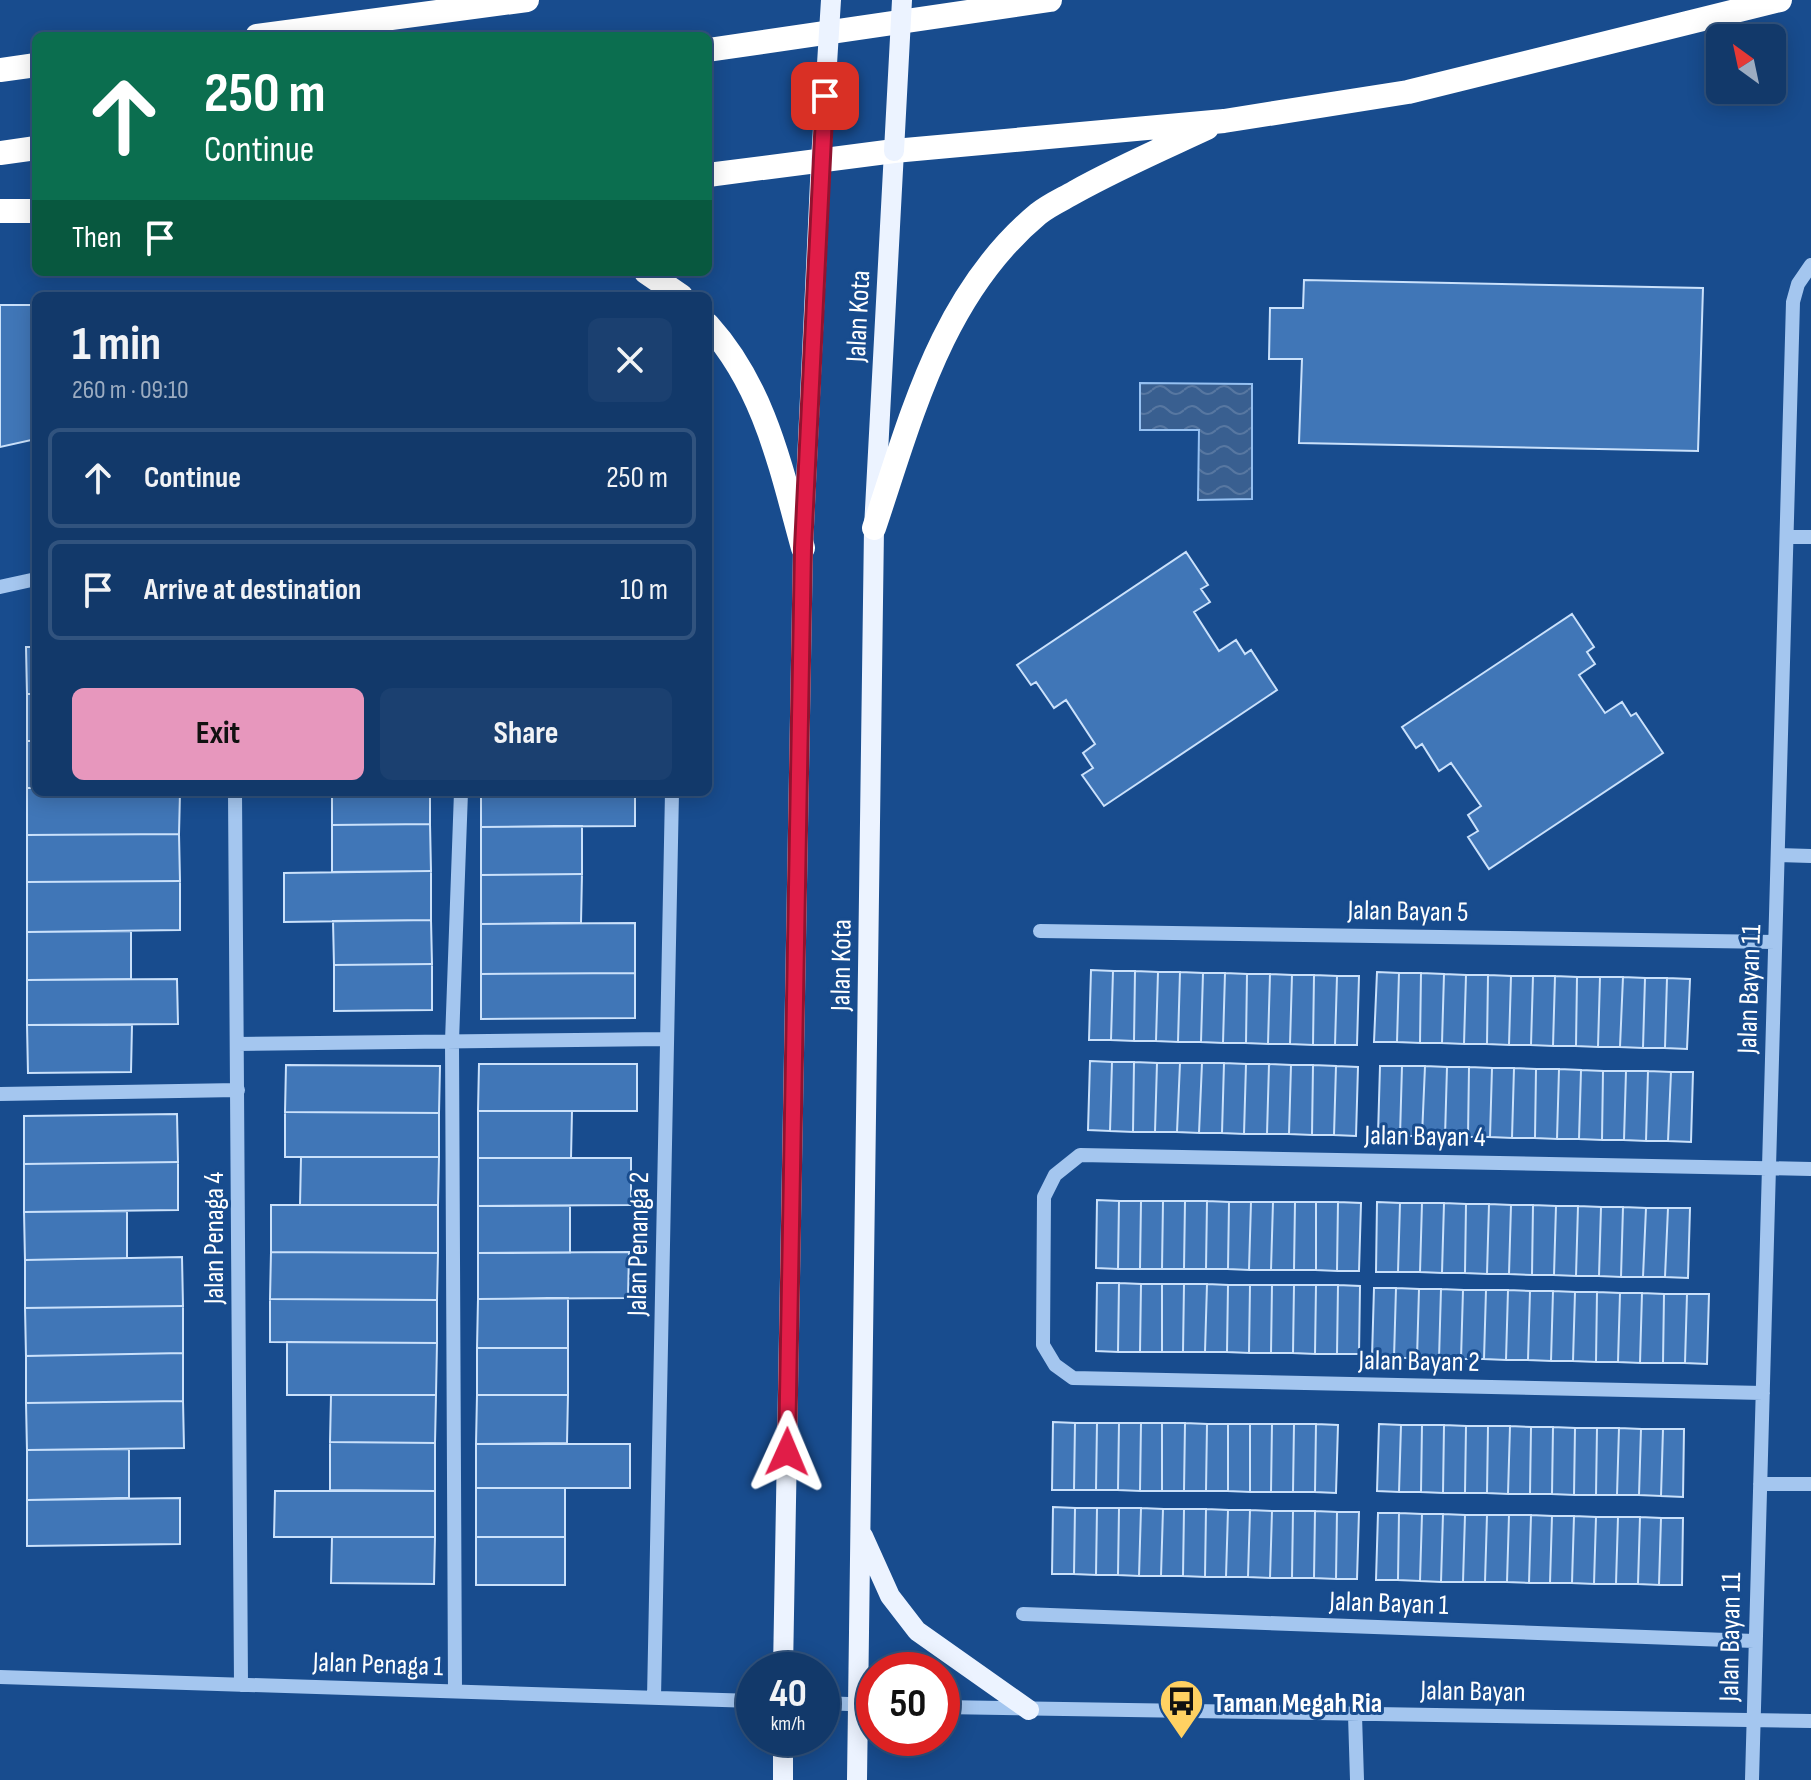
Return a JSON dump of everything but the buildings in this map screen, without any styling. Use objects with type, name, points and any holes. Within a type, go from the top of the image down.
[{"type":"highway","points":[[287,32],[527,0]]},
{"type":"highway","points":[[712,49],[1050,0]]},
{"type":"highway","points":[[712,174],[894,151],[1224,121],[1408,92],[1780,0]]},
{"type":"highway","points":[[0,70],[32,66]]},
{"type":"highway","points":[[874,528],[924,380],[954,313],[992,259],[1040,212],[1115,170],[1224,121]]},
{"type":"highway","points":[[0,153],[32,149]]},
{"type":"highway","points":[[0,211],[32,211]]},
{"type":"highway","points":[[652,276],[675,292]]},
{"type":"highway","points":[[712,329],[728,347],[766,417],[803,548]]},
{"type":"main road","name":"Jalan Kota","points":[[783,1652],[803,548],[831,0]]},
{"type":"main road","name":"Jalan Kota","points":[[864,1652],[860,1528],[874,528],[902,0]]},
{"type":"main road","points":[[860,1528],[890,1596],[917,1631],[1029,1710]]},
{"type":"main road","points":[[783,1756],[783,1780]]},
{"type":"main road","name":"Jalan Kota","points":[[857,1780],[860,1756]]},
{"type":"street","name":"Jalan Bayan 11","points":[[1752,1780],[1793,302],[1798,284],[1811,265]]},
{"type":"street","points":[[1787,537],[1811,537]]},
{"type":"street","points":[[0,587],[32,580]]},
{"type":"street","name":"Jalan Penaga 4","points":[[235,796],[241,1685]]},
{"type":"street","points":[[455,1691],[452,1041],[461,796]]},
{"type":"street","name":"Jalan Penanga 2","points":[[654,1698],[672,796]]},
{"type":"street","points":[[1778,855],[1811,856]]},
{"type":"street","name":"Jalan Bayan 5","points":[[1040,931],[1775,942]]},
{"type":"street","points":[[237,1044],[667,1039]]},
{"type":"street","points":[[0,1094],[238,1090]]},
{"type":"street","name":"Jalan Bayan 4","points":[[1073,1378],[1055,1365],[1043,1345],[1044,1197],[1055,1175],[1080,1155],[1811,1169]]},
{"type":"street","name":"Jalan Bayan 2","points":[[1073,1378],[1763,1393]]},
{"type":"street","points":[[1760,1484],[1811,1484]]},
{"type":"street","name":"Jalan Bayan 1","points":[[1023,1614],[1754,1641]]},
{"type":"street","name":"Jalan Penaga 1","points":[[0,1677],[736,1700]]},
{"type":"street","name":"Jalan Bayan","points":[[960,1708],[1811,1721]]},
{"type":"street","points":[[1355,1715],[1357,1780]]},
{"type":"water","points":[[1140,383],[1252,384],[1252,499],[1198,500],[1199,430],[1140,430]]},
{"type":"place","name":"Taman Megah Ria","points":[[1182,1741]]},
{"type":"route","points":[[787,1452],[803,548],[825,96]]}]
